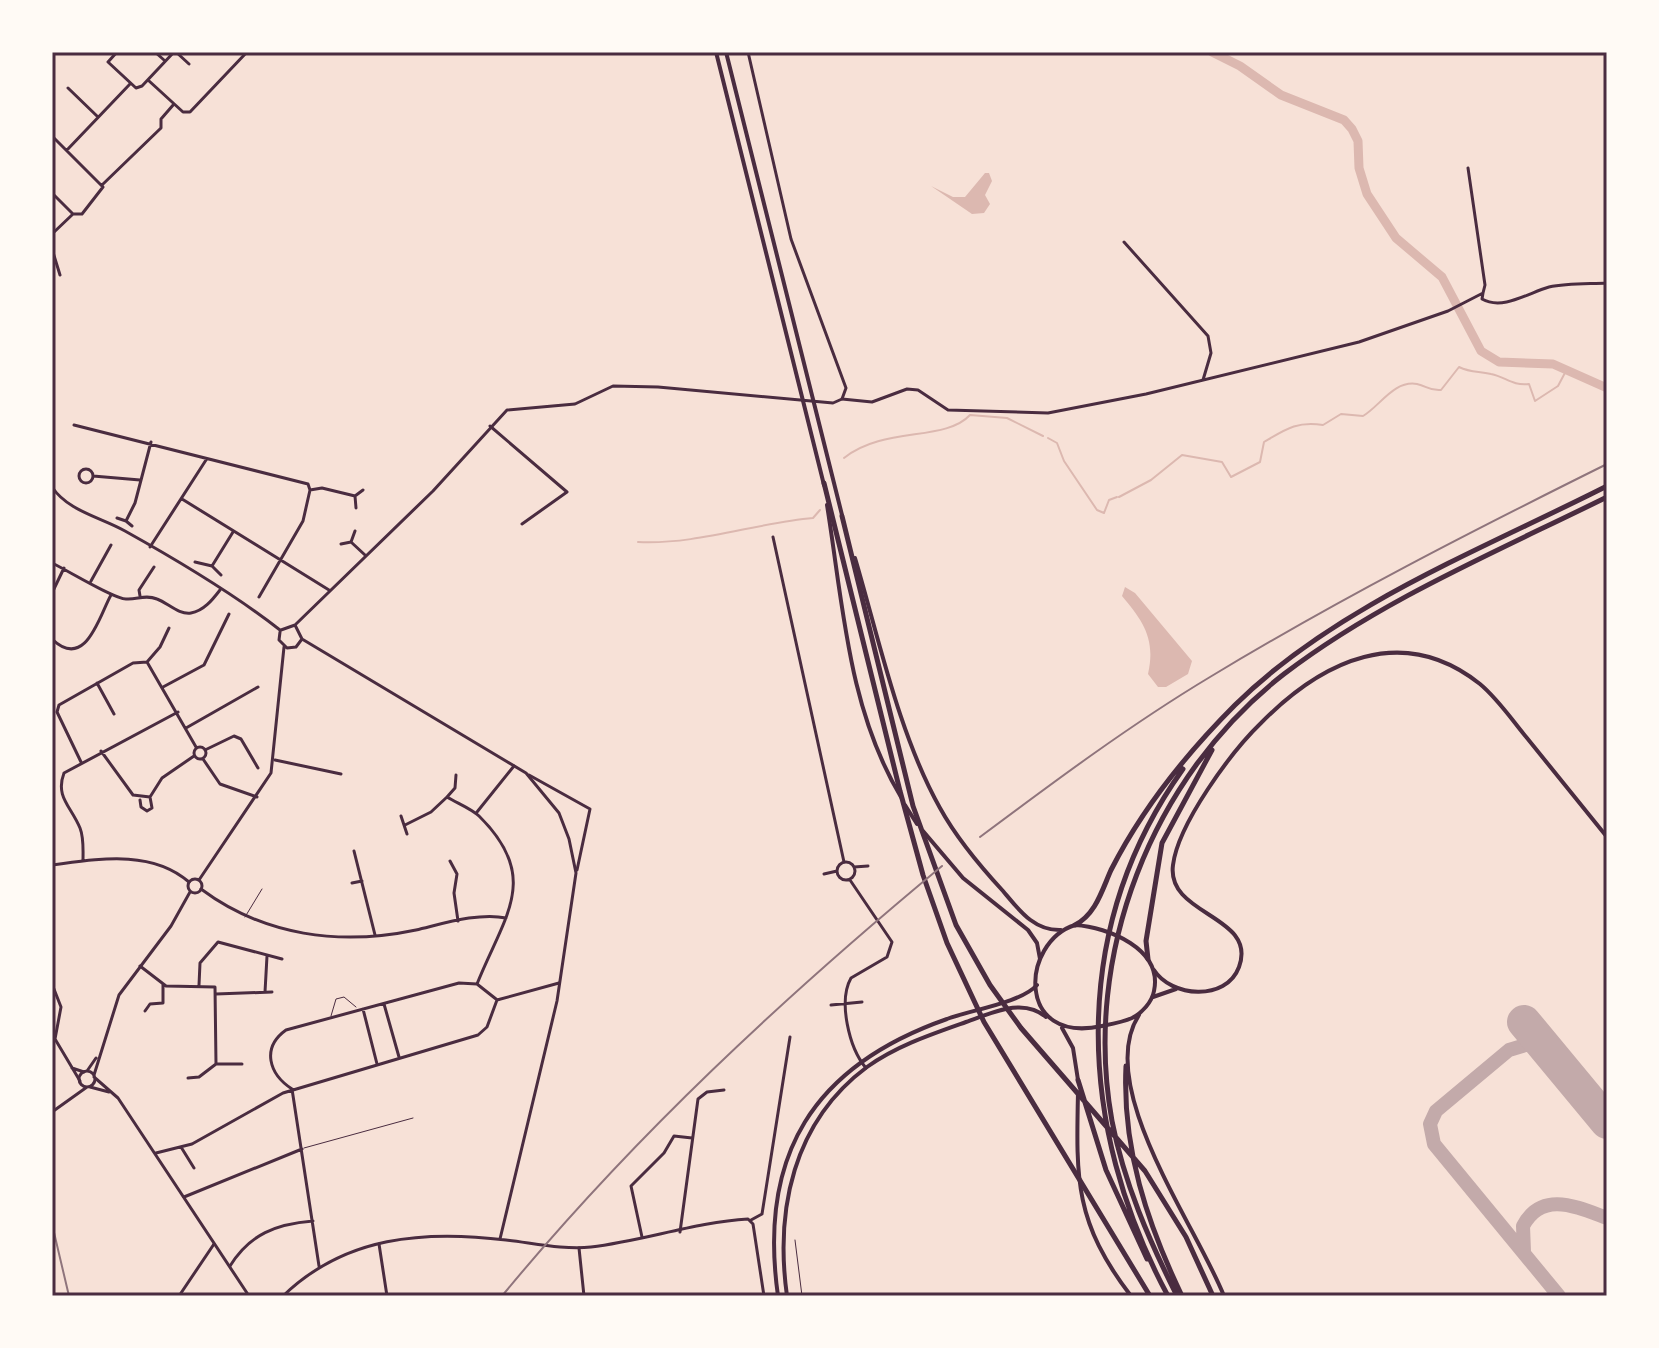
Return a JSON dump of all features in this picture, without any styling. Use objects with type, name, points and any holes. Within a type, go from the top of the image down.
[{"type":"highway","points":[[824,483],[923,875],[961,975],[1010,1067],[1150,1296]]},
{"type":"highway","points":[[1075,925],[1094,908],[1147,810],[1205,739],[1268,675],[1331,630],[1419,581],[1607,486]]},
{"type":"highway","points":[[1180,1296],[1139,1214],[1117,1143],[1108,1092],[1106,1012],[1116,945],[1139,869],[1171,802],[1221,735],[1267,688],[1337,637],[1432,584],[1607,497]]},
{"type":"highway","points":[[842,516],[926,848],[967,947],[1021,1028],[1145,1171],[1197,1260],[1213,1296]]},
{"type":"highway","points":[[1148,959],[1146,941],[1162,843],[1221,735]]},
{"type":"highway","points":[[1166,1294],[1125,1200],[1107,1142],[1098,1073],[1098,1015],[1111,926],[1131,865],[1163,798],[1205,739]]},
{"type":"highway","points":[[1126,1066],[1127,1118],[1140,1189],[1180,1296]]},
{"type":"highway","points":[[1078,1080],[1110,1181],[1166,1294]]},
{"type":"main road","points":[[716,52],[824,483],[852,671],[863,714],[895,787],[915,821],[963,878],[1023,925],[1037,943],[1040,959],[1038,1001],[1046,1017]]},
{"type":"main road","points":[[726,52],[842,516],[920,765],[938,805],[964,845],[1036,926],[1061,930],[1075,925],[1097,927],[1139,949],[1164,982],[1178,988],[1205,992],[1220,988],[1233,977],[1241,959],[1234,934],[1186,900],[1174,883],[1174,857],[1193,817],[1230,758],[1262,722],[1308,682],[1350,659],[1376,653],[1412,654],[1446,664],[1471,677],[1497,701],[1607,837]]},
{"type":"main road","points":[[1040,959],[1061,930]]},
{"type":"main road","points":[[1153,997],[1154,970]]},
{"type":"main road","points":[[778,1296],[773,1243],[782,1173],[797,1135],[812,1111],[844,1074],[860,1061],[918,1029],[1022,996],[1037,985]]},
{"type":"main road","points":[[1178,988],[1153,997],[1140,1013],[1131,1027],[1126,1066],[1147,1141],[1224,1296]]},
{"type":"main road","points":[[787,1296],[782,1238],[792,1175],[820,1118],[866,1068],[921,1038],[1005,1009],[1032,1008],[1061,1027],[1072,1043],[1078,1080],[1076,1175],[1080,1199],[1093,1235],[1131,1296]]},
{"type":"main road","points":[[1061,1027],[1084,1030],[1122,1021],[1140,1013]]},
{"type":"street","points":[[117,52],[108,62],[136,88],[175,52],[189,64]]},
{"type":"street","points":[[155,52],[165,61]]},
{"type":"street","points":[[148,80],[183,112],[190,112],[247,52]]},
{"type":"street","points":[[748,52],[791,239],[846,388],[842,399]]},
{"type":"street","points":[[67,150],[130,84]]},
{"type":"street","points":[[68,88],[98,117]]},
{"type":"street","points":[[52,234],[73,214],[82,214],[99,195],[102,185],[145,146],[174,104]]},
{"type":"street","points":[[52,136],[102,185]]},
{"type":"street","points":[[1468,168],[1482,299],[1487,303],[1512,300],[1547,288],[1607,283]]},
{"type":"street","points":[[52,193],[73,214]]},
{"type":"street","points":[[1124,242],[1208,336],[1211,353],[1203,380]]},
{"type":"street","points":[[52,249],[60,275]]},
{"type":"street","points":[[280,630],[295,625],[433,491],[490,426],[507,410],[517,406],[562,406],[613,386],[658,387],[833,403],[842,399],[872,402],[907,389],[918,390],[948,410],[1036,414],[1203,380],[1359,342],[1448,311],[1483,293]]},
{"type":"street","points":[[52,305],[52,357]]},
{"type":"street","points":[[87,427],[89,419]]},
{"type":"street","points":[[74,425],[308,484],[310,490],[303,521],[259,597]]},
{"type":"street","points":[[490,426],[567,492],[522,524]]},
{"type":"street","points":[[126,521],[135,503],[151,442]]},
{"type":"street","points":[[150,547],[206,460]]},
{"type":"street","points":[[93,476],[140,480]]},
{"type":"street","points":[[53,486],[68,504],[118,527],[253,608],[280,630]]},
{"type":"street","points":[[310,490],[322,488],[355,496]]},
{"type":"street","points":[[355,496],[363,490]]},
{"type":"street","points":[[355,496],[356,508]]},
{"type":"street","points":[[182,499],[329,590]]},
{"type":"street","points":[[117,518],[132,526]]},
{"type":"street","points":[[351,542],[355,531]]},
{"type":"street","points":[[212,566],[233,532]]},
{"type":"street","points":[[773,537],[844,862]]},
{"type":"street","points":[[351,542],[365,555]]},
{"type":"street","points":[[341,544],[351,542]]},
{"type":"street","points":[[91,581],[111,545]]},
{"type":"street","points":[[195,562],[212,566],[221,575]]},
{"type":"street","points":[[52,563],[112,594],[126,599],[140,596],[155,598],[190,614],[206,606],[220,590]]},
{"type":"street","points":[[140,596],[139,590],[154,567]]},
{"type":"street","points":[[52,593],[64,568]]},
{"type":"street","points":[[52,639],[58,645],[73,647],[93,637],[112,594]]},
{"type":"street","points":[[163,687],[204,665],[229,614]]},
{"type":"street","points":[[284,647],[296,647],[302,639],[301,630],[295,625]]},
{"type":"street","points":[[81,762],[57,710],[63,700],[133,663],[147,662],[160,647],[169,628]]},
{"type":"street","points":[[52,865],[83,861],[154,862],[189,882],[199,880],[257,797],[275,760],[284,647],[279,640],[280,630]]},
{"type":"street","points":[[302,639],[590,809],[576,873],[559,983],[500,1239]]},
{"type":"street","points":[[140,798],[141,807],[147,811],[152,808],[150,797],[162,778],[194,756],[196,747],[147,662]]},
{"type":"street","points":[[97,683],[114,714]]},
{"type":"street","points":[[186,728],[258,687]]},
{"type":"street","points":[[83,861],[80,829],[62,800],[59,786],[64,773],[178,712]]},
{"type":"street","points":[[196,747],[205,750],[234,736],[241,739],[258,768]]},
{"type":"street","points":[[203,759],[205,750]]},
{"type":"street","points":[[101,751],[133,795],[150,797]]},
{"type":"street","points":[[194,756],[203,759],[220,784],[257,797]]},
{"type":"street","points":[[275,760],[341,774]]},
{"type":"street","points":[[477,812],[514,766]]},
{"type":"street","points":[[526,773],[559,813],[569,839],[576,873]]},
{"type":"street","points":[[405,825],[431,812],[447,797],[455,788],[456,775]]},
{"type":"street","points":[[447,797],[477,812],[500,835],[508,850],[514,886],[512,909],[477,984]]},
{"type":"street","points":[[401,816],[407,834]]},
{"type":"street","points":[[354,851],[375,935]]},
{"type":"street","points":[[450,861],[457,874],[454,893],[458,921]]},
{"type":"street","points":[[844,862],[854,867],[868,866]]},
{"type":"street","points":[[824,874],[837,871],[844,862]]},
{"type":"street","points":[[850,880],[856,873],[854,867]]},
{"type":"street","points":[[837,871],[841,879],[850,880],[892,942],[887,957],[851,978],[845,1003],[860,1061],[866,1068]]},
{"type":"street","points":[[199,880],[201,889],[245,917],[322,938],[375,935],[458,921],[506,918]]},
{"type":"street","points":[[352,883],[362,881]]},
{"type":"street","points":[[52,1112],[72,1095],[88,1087],[119,995],[171,926],[190,892],[189,882]]},
{"type":"street","points":[[190,892],[201,889]]},
{"type":"street","points":[[199,985],[200,963],[218,942],[282,959]]},
{"type":"street","points":[[265,992],[267,956]]},
{"type":"street","points":[[140,966],[163,984],[215,987],[216,1064]]},
{"type":"street","points":[[319,1266],[292,1089],[273,1070],[272,1046],[286,1030],[459,983],[477,984],[497,1000]]},
{"type":"street","points":[[497,1000],[559,983]]},
{"type":"street","points":[[52,984],[61,1007],[54,1039],[69,1066],[80,1082],[88,1087],[113,1093]]},
{"type":"street","points":[[145,1011],[150,1004],[163,1003],[163,984]]},
{"type":"street","points":[[216,994],[272,992]]},
{"type":"street","points":[[156,1153],[181,1147],[292,1089],[478,1035],[487,1027],[497,1000]]},
{"type":"street","points":[[831,1005],[862,1002]]},
{"type":"street","points":[[384,1004],[399,1057]]},
{"type":"street","points":[[362,1010],[377,1064]]},
{"type":"street","points":[[283,1296],[319,1266],[379,1244],[440,1233],[579,1248],[751,1220],[762,1214],[790,1037]]},
{"type":"street","points":[[72,1095],[99,1051]]},
{"type":"street","points":[[188,1078],[199,1077],[216,1064],[242,1064]]},
{"type":"street","points":[[69,1066],[94,1076],[113,1093],[249,1296]]},
{"type":"street","points":[[680,1232],[698,1099],[707,1092],[724,1090]]},
{"type":"street","points":[[642,1237],[631,1186],[664,1153],[674,1136],[692,1138]]},
{"type":"street","points":[[181,1147],[194,1168]]},
{"type":"street","points":[[184,1197],[302,1149]]},
{"type":"street","points":[[751,1220],[764,1296]]},
{"type":"street","points":[[230,1266],[250,1241],[265,1230],[313,1221]]},
{"type":"street","points":[[179,1296],[214,1244]]},
{"type":"street","points":[[379,1244],[387,1296]]},
{"type":"street","points":[[579,1248],[584,1296]]},
{"type":"lane","points":[[245,917],[262,889]]},
{"type":"lane","points":[[330,1018],[336,999],[344,997],[362,1010]]},
{"type":"lane","points":[[302,1149],[413,1118]]},
{"type":"lane","points":[[795,1240],[802,1296]]},
{"type":"shaded area","points":[[985,173],[989,173],[992,181],[985,195],[990,204],[984,213],[972,214],[931,186],[953,197],[965,197]]},
{"type":"shaded area","points":[[1125,587],[1135,593],[1192,661],[1188,674],[1166,687],[1158,687],[1148,674],[1149,641],[1142,622],[1122,596]]},
{"type":"waterway","points":[[1212,52],[1240,66],[1281,95],[1344,120],[1358,141],[1359,168],[1367,194],[1396,238],[1442,277],[1481,351],[1499,362],[1553,364],[1607,388]]},
{"type":"waterway","points":[[1119,497],[1151,480],[1182,455],[1222,462],[1231,477],[1260,462],[1264,442],[1285,430],[1306,424],[1323,425],[1341,414],[1363,416],[1401,386],[1417,384],[1441,390],[1459,367],[1496,375],[1518,384],[1529,384],[1535,401],[1558,386],[1567,369]]},
{"type":"waterway","points":[[844,458],[877,442],[945,429],[970,415],[1007,418],[1043,436]]},
{"type":"waterway","points":[[1048,438],[1057,443],[1064,461],[1097,510],[1104,513],[1109,500],[1117,497]]},
{"type":"waterway","points":[[638,542],[704,537],[813,518],[820,510]]},
{"type":"taxiway","points":[[1550,1053],[1529,1044],[1509,1050],[1436,1111],[1430,1124],[1434,1144],[1559,1296]]},
{"type":"taxiway","points":[[1524,1252],[1523,1226],[1540,1208],[1561,1204],[1607,1218]]},
{"type":"runway","points":[[1524,1022],[1607,1122]]},
{"type":"railway","points":[[980,837],[1122,734],[1210,677],[1406,566],[1607,464]]},
{"type":"railway","points":[[502,1296],[604,1180],[712,1070],[825,966],[942,866]]},
{"type":"railway","points":[[52,1224],[69,1296]]}]
